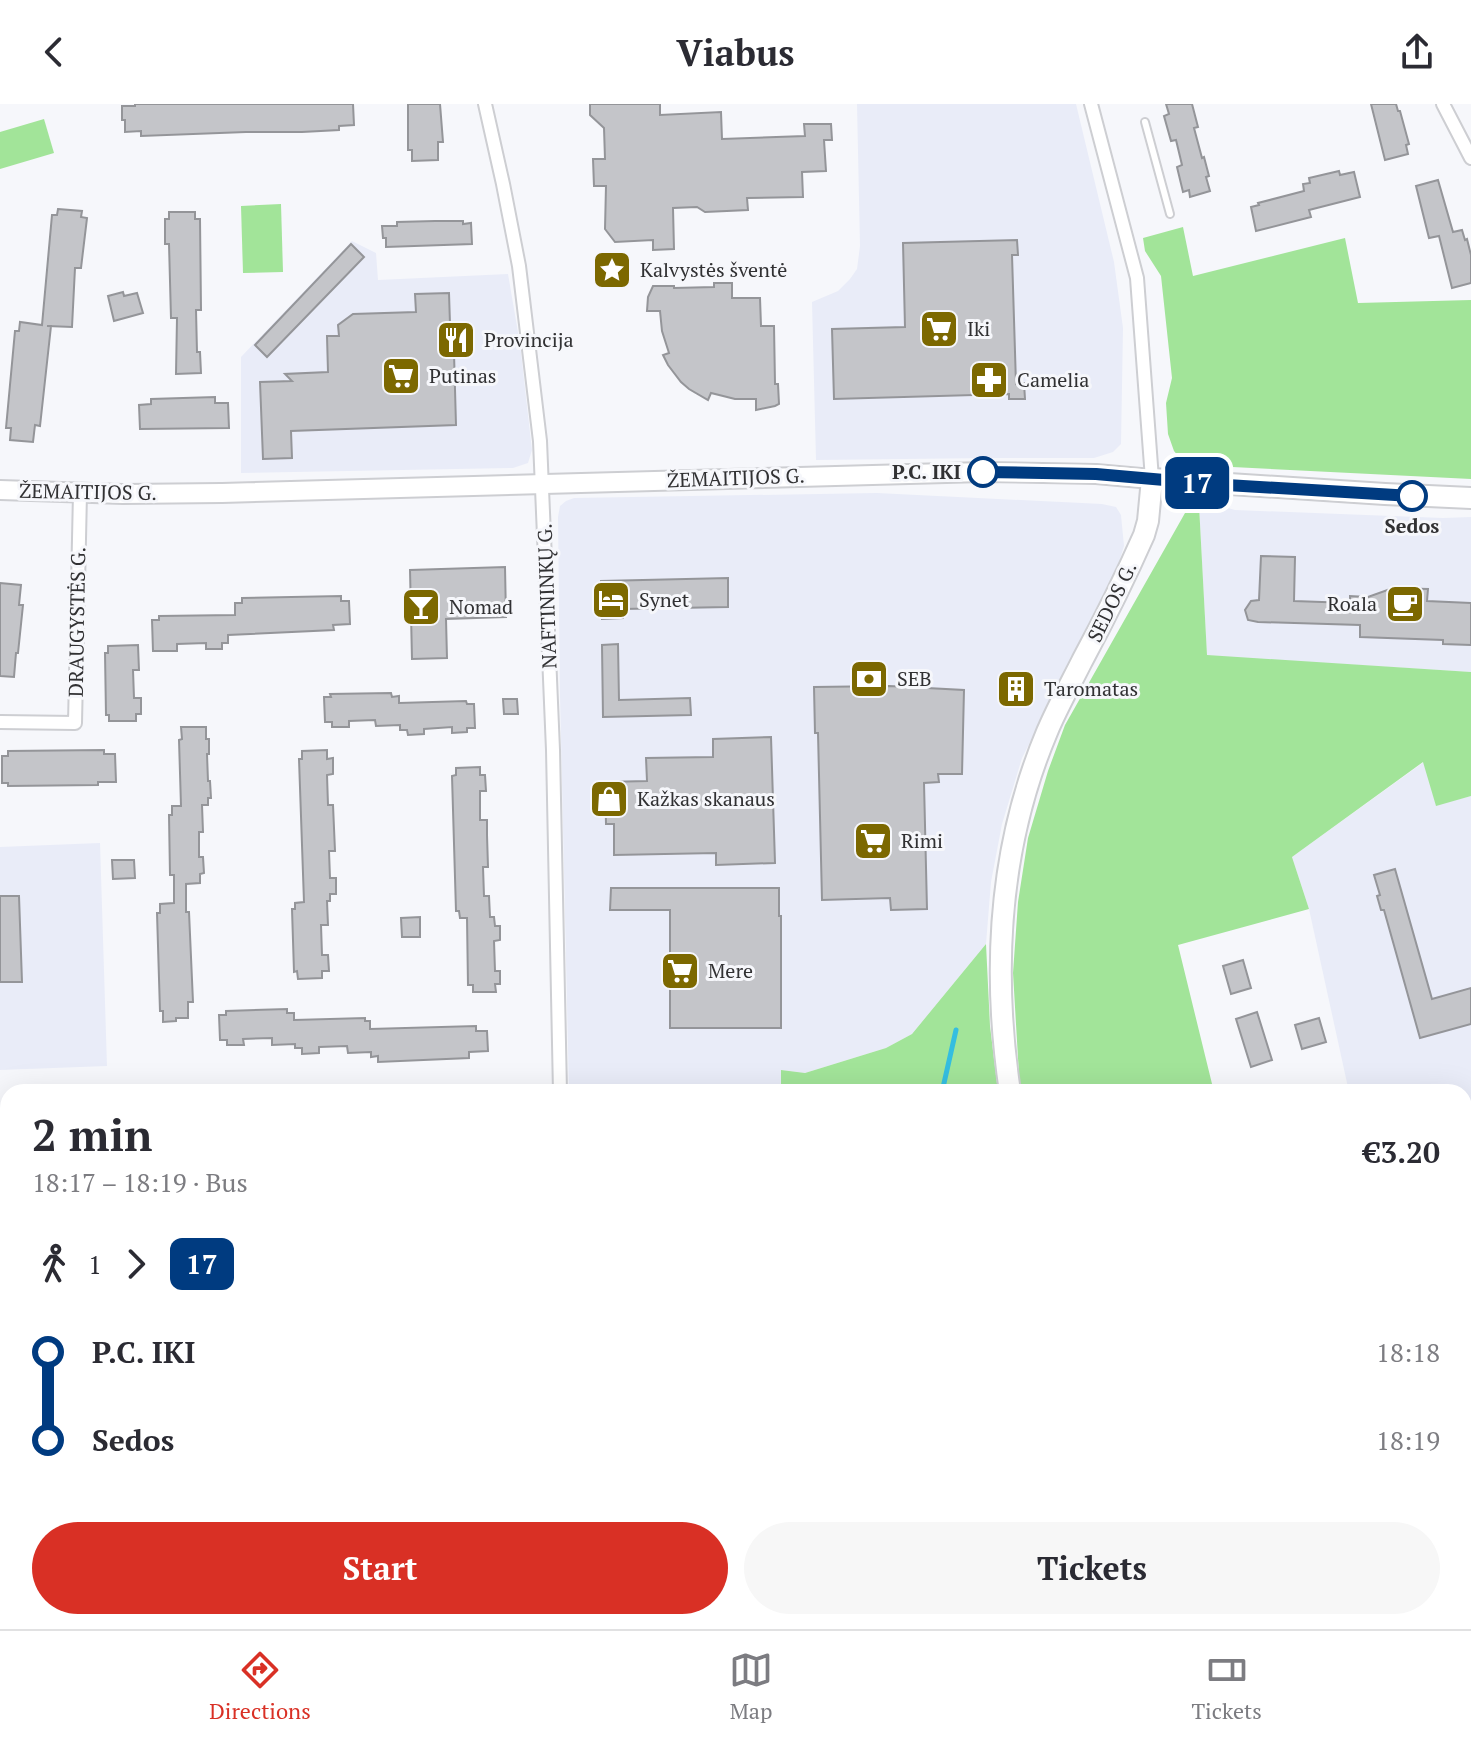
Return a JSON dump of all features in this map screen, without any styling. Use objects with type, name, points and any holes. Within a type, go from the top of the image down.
[{"type":"main road","name":"ŽEMAITIJOS G.","points":[[0,490],[222,493],[983,472],[1096,474],[1369,494],[1471,498]]},
{"type":"main road","name":"SEDOS G.","points":[[1009,1084],[1001,974],[1003,912],[1017,822],[1048,730],[1144,535],[1152,479]]},
{"type":"street","name":"NAFTININKŲ G.","points":[[485,104],[519,266],[540,441],[553,750],[560,1084]]},
{"type":"street","name":"SEDOS G.","points":[[1091,104],[1137,278],[1152,479]]},
{"type":"street","points":[[1443,104],[1471,158]]},
{"type":"street","name":"DRAUGYSTĖS G.","points":[[0,722],[75,723],[80,493]]},
{"type":"lane","points":[[1145,122],[1170,214]]},
{"type":"shaded area","points":[[857,104],[1076,104],[1114,262],[1123,328],[1121,444],[1113,452],[1094,458],[816,460],[812,302],[838,291],[857,269],[860,246]]},
{"type":"shaded area","points":[[352,241],[376,253],[378,280],[508,274],[520,344],[532,450],[528,463],[513,468],[241,473],[241,357]]},
{"type":"shaded area","points":[[877,493],[1116,507],[1121,515],[1124,546],[1116,572],[1022,758],[1002,824],[991,882],[986,944],[912,1034],[886,1048],[805,1073],[781,1070],[781,1084],[569,1084],[558,517],[560,506],[574,498]]},
{"type":"shaded area","points":[[1199,505],[1235,510],[1471,517],[1471,672],[1207,656]]},
{"type":"shaded area","points":[[1424,762],[1436,805],[1471,796],[1471,1084],[1347,1084],[1309,909],[1292,857]]},
{"type":"shaded area","points":[[100,843],[107,1066],[0,1070],[0,847]]},
{"type":"green space","points":[[44,119],[54,153],[0,169],[0,132]]},
{"type":"green space","points":[[281,204],[283,272],[243,273],[241,206]]},
{"type":"green space","points":[[1183,227],[1193,276],[1345,238],[1358,303],[1471,300],[1471,479],[1193,465],[1179,457],[1168,434],[1166,403],[1172,378],[1161,276],[1145,251],[1143,238]]},
{"type":"green space","points":[[1199,505],[1207,655],[1471,672],[1471,796],[1436,806],[1423,762],[1292,857],[1309,909],[1178,945],[1212,1084],[1020,1084],[1013,973],[1018,902],[1028,838],[1065,725],[1185,513]]},
{"type":"green space","points":[[986,944],[990,1026],[997,1084],[781,1084],[781,1070],[805,1073],[886,1048],[912,1034]]},
{"type":"building","points":[[353,104],[354,125],[339,126],[339,130],[302,132],[141,136],[141,131],[125,132],[125,120],[122,120],[122,106]]},
{"type":"building","points":[[408,104],[440,104],[443,142],[438,142],[438,160],[412,161],[412,150],[408,150]]},
{"type":"building","points":[[590,104],[660,104],[660,115],[721,112],[722,139],[805,136],[804,124],[831,124],[832,140],[824,140],[826,171],[802,172],[803,197],[747,198],[748,210],[705,212],[697,207],[673,208],[674,249],[653,250],[653,240],[615,242],[605,229],[606,186],[594,186],[593,159],[605,159],[604,128],[590,115]]},
{"type":"building","points":[[1166,104],[1192,104],[1198,127],[1194,128],[1209,176],[1206,177],[1210,191],[1190,197],[1189,190],[1183,192],[1177,167],[1182,165],[1176,140],[1171,141],[1164,116],[1169,114]]},
{"type":"building","points":[[1371,104],[1396,104],[1409,144],[1406,145],[1408,154],[1385,160]]},
{"type":"building","points":[[1339,171],[1340,175],[1354,172],[1360,197],[1309,210],[1311,217],[1256,231],[1251,207],[1304,191],[1303,184],[1310,183],[1309,178]]},
{"type":"building","points":[[1438,180],[1453,232],[1462,230],[1471,255],[1471,283],[1452,288],[1439,236],[1429,238],[1416,186]]},
{"type":"building","points":[[58,209],[82,211],[81,217],[87,218],[81,268],[75,268],[72,327],[51,326],[40,426],[35,425],[33,442],[10,440],[11,428],[6,428],[15,331],[19,331],[20,322],[42,325],[52,215],[57,215]]},
{"type":"building","points":[[169,212],[195,212],[195,219],[200,219],[201,310],[196,310],[201,373],[176,374],[177,318],[171,318],[169,244],[165,244],[165,219],[169,219]]},
{"type":"building","points":[[463,221],[463,224],[471,223],[472,244],[386,247],[386,238],[383,238],[382,226],[397,226],[397,222]]},
{"type":"building","points":[[1017,240],[1018,255],[1012,255],[1016,384],[1024,383],[1025,399],[1009,399],[1009,394],[834,399],[832,329],[905,327],[903,243]]},
{"type":"building","points":[[351,244],[364,257],[267,357],[255,345]]},
{"type":"building","points":[[714,283],[732,283],[732,298],[760,298],[761,326],[774,326],[775,384],[778,384],[779,404],[756,410],[756,399],[735,399],[711,393],[708,400],[681,382],[668,365],[663,355],[669,353],[660,311],[647,311],[653,286],[714,287]]},
{"type":"building","points":[[123,292],[124,296],[137,293],[143,313],[114,321],[108,296]]},
{"type":"building","points":[[449,293],[450,324],[465,324],[466,353],[454,353],[456,425],[291,431],[292,458],[263,459],[260,382],[292,381],[285,374],[328,372],[327,336],[339,336],[338,325],[353,314],[416,312],[415,294]]},
{"type":"building","points":[[215,397],[215,403],[228,403],[229,428],[140,429],[139,405],[151,404],[151,399]]},
{"type":"building","points":[[1261,556],[1295,557],[1294,601],[1350,603],[1350,596],[1368,597],[1393,588],[1428,589],[1427,601],[1471,603],[1471,645],[1443,644],[1443,640],[1360,637],[1360,625],[1248,620],[1245,610],[1251,601],[1259,600]]},
{"type":"building","points":[[505,567],[506,617],[446,619],[447,658],[412,659],[410,570]]},
{"type":"building","points":[[728,578],[728,607],[623,609],[623,618],[602,619],[601,581]]},
{"type":"building","points":[[0,583],[21,585],[19,605],[23,605],[14,677],[0,676]]},
{"type":"building","points":[[341,596],[341,601],[349,601],[350,624],[333,625],[334,630],[228,635],[228,643],[222,643],[222,649],[206,649],[206,643],[177,644],[177,651],[153,651],[152,620],[159,620],[159,616],[235,615],[235,603],[242,603],[242,598]]},
{"type":"building","points":[[618,644],[619,700],[690,698],[691,715],[603,717],[602,645]]},
{"type":"building","points":[[138,645],[139,670],[133,670],[134,698],[141,698],[141,714],[136,714],[136,721],[109,721],[109,715],[106,715],[105,653],[108,653],[108,646]]},
{"type":"building","name":"Rimi","points":[[889,686],[964,690],[962,774],[938,774],[939,782],[924,783],[927,909],[891,910],[890,898],[822,900],[814,687]]},
{"type":"building","points":[[391,693],[392,697],[399,696],[399,703],[466,701],[467,704],[474,704],[475,728],[452,733],[452,727],[424,729],[424,734],[408,735],[407,730],[400,730],[400,725],[376,726],[375,720],[349,721],[349,727],[332,727],[332,722],[325,722],[324,697],[331,697],[330,694]]},
{"type":"building","points":[[503,699],[517,699],[518,714],[504,714]]},
{"type":"building","points":[[181,727],[206,727],[211,798],[208,798],[208,805],[202,805],[203,832],[199,832],[199,857],[203,857],[204,873],[200,874],[200,883],[186,884],[193,1002],[188,1002],[188,1018],[163,1022],[157,913],[160,913],[160,904],[174,903],[174,875],[170,875],[169,815],[172,815],[172,806],[181,806]]},
{"type":"building","points":[[771,737],[775,863],[716,865],[716,853],[614,855],[614,824],[606,824],[605,782],[647,781],[646,758],[713,757],[713,739]]},
{"type":"building","points":[[104,750],[104,754],[115,754],[116,782],[8,786],[8,783],[2,783],[2,756],[8,756],[8,751]]},
{"type":"building","points":[[327,750],[327,759],[333,758],[333,774],[327,775],[328,805],[333,805],[335,851],[329,851],[330,878],[336,878],[336,894],[330,894],[330,901],[327,901],[328,925],[321,925],[322,955],[328,955],[329,971],[322,971],[322,978],[298,979],[297,971],[294,972],[292,909],[295,909],[295,903],[304,902],[299,759],[302,759],[302,751]]},
{"type":"building","points":[[480,767],[480,775],[485,775],[486,791],[480,791],[480,820],[487,820],[488,867],[483,867],[484,896],[489,896],[490,917],[494,917],[495,926],[500,926],[500,940],[494,941],[495,971],[500,971],[500,984],[495,984],[496,992],[473,992],[473,985],[468,985],[467,918],[460,918],[459,911],[456,911],[452,776],[456,775],[456,768]]},
{"type":"building","points":[[112,860],[134,860],[135,878],[113,879]]},
{"type":"building","points":[[1395,869],[1432,999],[1471,988],[1471,1024],[1420,1038],[1384,910],[1381,910],[1377,896],[1380,895],[1374,875]]},
{"type":"building","points":[[611,888],[779,888],[781,1028],[670,1028],[670,910],[610,910]]},
{"type":"building","points":[[0,896],[19,896],[22,982],[0,982]]},
{"type":"building","points":[[420,917],[420,937],[402,937],[401,918]]},
{"type":"building","points":[[1243,960],[1251,988],[1231,994],[1223,966]]},
{"type":"building","points":[[287,1009],[287,1013],[294,1013],[294,1020],[365,1018],[365,1021],[370,1021],[370,1029],[476,1026],[476,1031],[487,1031],[488,1051],[469,1052],[469,1058],[378,1062],[378,1056],[371,1057],[371,1052],[348,1053],[347,1046],[319,1047],[319,1053],[302,1054],[302,1048],[295,1048],[295,1044],[272,1045],[272,1038],[243,1039],[244,1045],[227,1045],[227,1040],[220,1040],[219,1015],[226,1015],[226,1011]]},
{"type":"building","points":[[1257,1012],[1272,1060],[1251,1067],[1236,1019]]},
{"type":"building","points":[[1319,1018],[1326,1042],[1302,1049],[1295,1025]]},
{"type":"waterway","points":[[944,1084],[956,1030]]},
{"type":"bus line","name":"17","points":[[983,472],[1096,474],[1412,496]]},
{"type":"place","name":"Kalvystės šventė","points":[[612,270]]},
{"type":"place","name":"Iki","points":[[939,329]]},
{"type":"place","name":"Provincija","points":[[456,340]]},
{"type":"place","name":"Putinas","points":[[401,376]]},
{"type":"place","name":"Camelia","points":[[989,380]]},
{"type":"place","name":"P.C. IKI","points":[[983,472]]},
{"type":"place","name":"Sedos","points":[[1412,496]]},
{"type":"place","name":"Synet","points":[[611,600]]},
{"type":"place","name":"Roala","points":[[1405,604]]},
{"type":"place","name":"Nomad","points":[[421,607]]},
{"type":"place","name":"SEB","points":[[869,679]]},
{"type":"place","name":"Taromatas","points":[[1016,689]]},
{"type":"place","name":"Kažkas skanaus","points":[[609,799]]},
{"type":"place","name":"Rimi","points":[[873,841]]},
{"type":"place","name":"Mere","points":[[680,971]]}]
